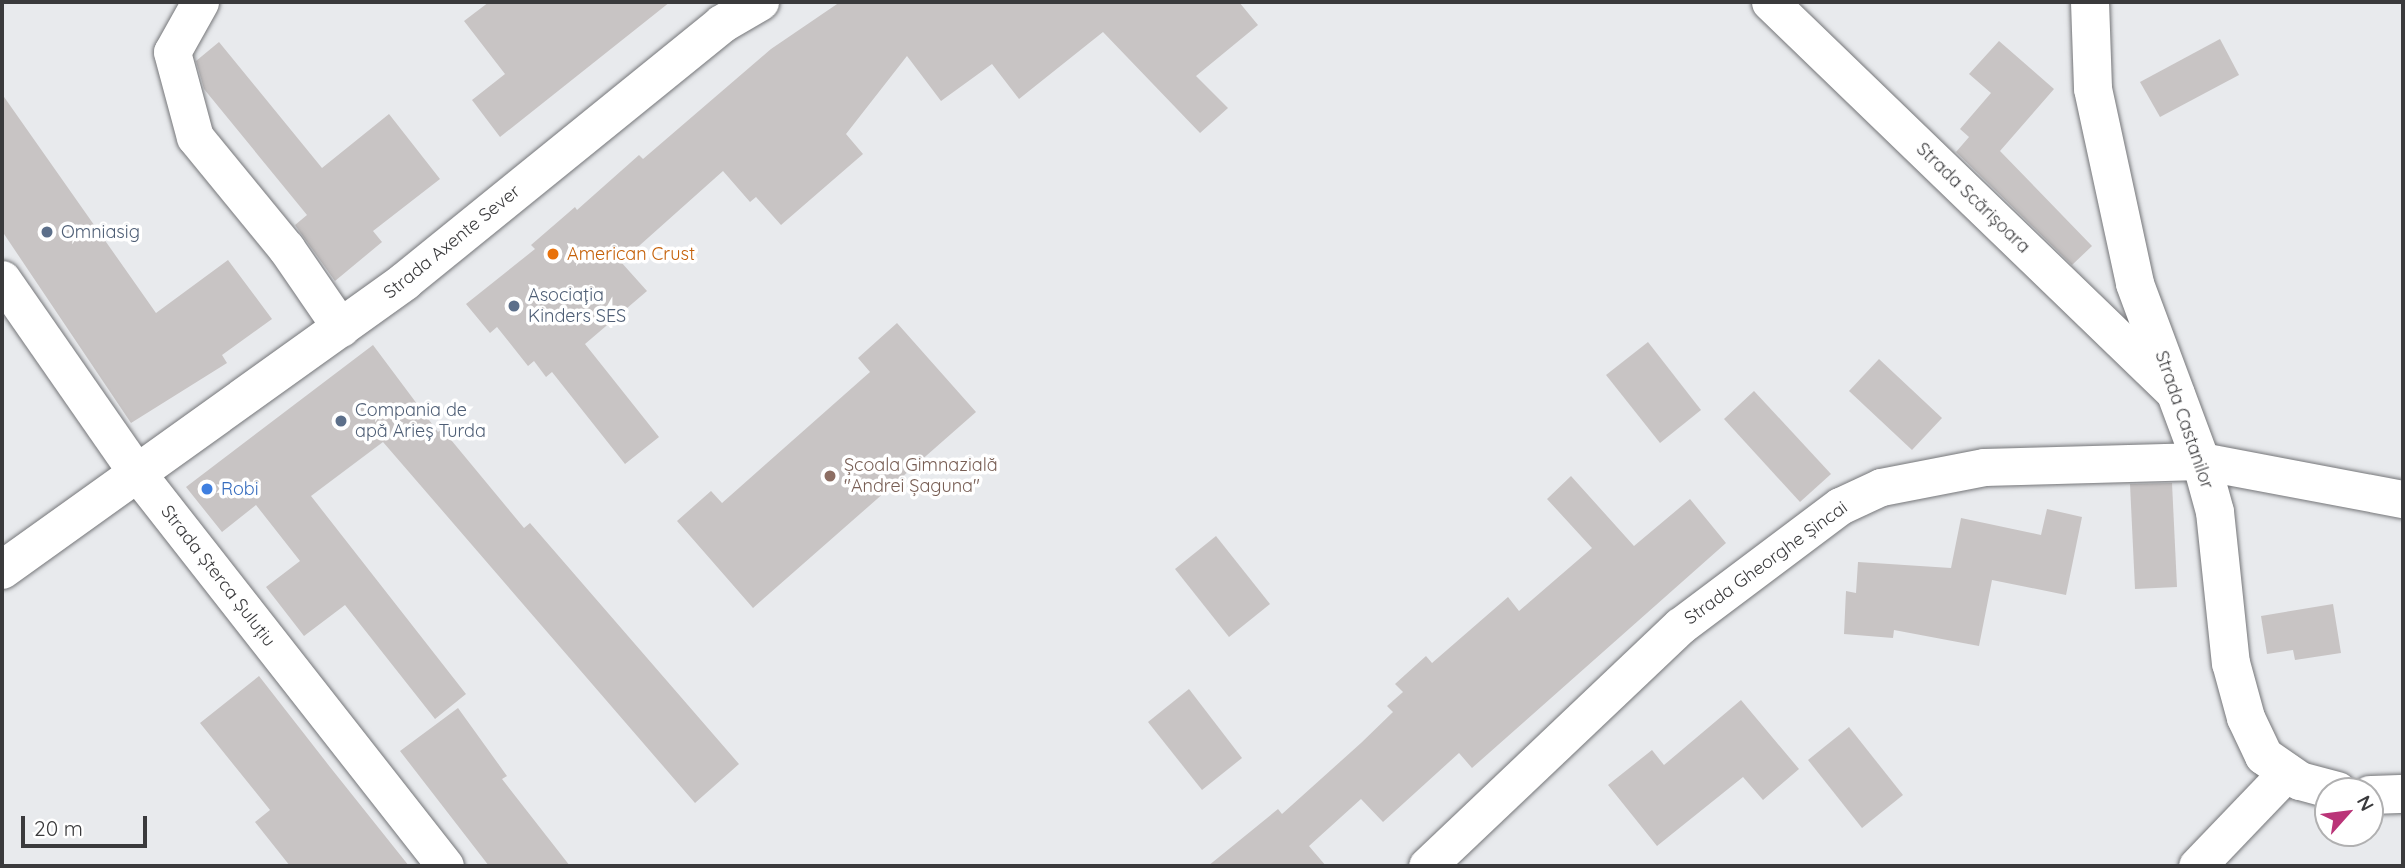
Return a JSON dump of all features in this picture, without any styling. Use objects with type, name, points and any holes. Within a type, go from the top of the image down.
[{"type":"main road","name":"Strada Axente Sever","points":[[2,570],[341,328],[722,24],[760,2]]},
{"type":"main road","name":"Strada Castanilor","points":[[2090,2],[2093,89],[2135,284],[2201,461],[2215,512],[2231,663],[2246,718],[2264,756],[2300,781],[2314,785]]},
{"type":"main road","points":[[2384,795],[2403,794]]},
{"type":"street","points":[[200,2],[172,52],[195,137],[286,248],[341,328]]},
{"type":"street","name":"Strada Scărișoara","points":[[1770,2],[2176,394]]},
{"type":"street","name":"Strada Șterca Șuluțiu","points":[[2,279],[137,473],[445,866]]},
{"type":"street","name":"Strada Gheorghe Șincai","points":[[1427,866],[1680,626],[1840,506],[1881,487],[1984,467],[2201,461],[2403,499]]},
{"type":"street","points":[[2197,866],[2287,772]]},
{"type":"building","points":[[489,2],[670,2],[500,137],[472,100],[505,74],[464,21]]},
{"type":"building","points":[[840,2],[1239,2],[1258,25],[1196,76],[1228,108],[1200,133],[1103,32],[1019,99],[992,64],[941,101],[907,56],[846,134],[863,154],[781,225],[756,197],[750,202],[723,171],[621,262],[647,291],[585,344],[659,437],[625,464],[552,372],[546,377],[534,361],[528,366],[497,327],[490,333],[466,304],[535,249],[531,245],[575,207],[577,210],[639,155],[643,159],[771,49]]},
{"type":"building","points":[[2220,39],[2239,75],[2160,117],[2140,82]]},
{"type":"building","points":[[1999,41],[2054,89],[2000,151],[2092,246],[2072,265],[1956,152],[1969,137],[1960,129],[1991,93],[1969,74]]},
{"type":"building","points":[[219,42],[322,168],[389,114],[440,179],[373,231],[382,242],[335,281],[295,225],[307,215],[204,89],[196,61]]},
{"type":"building","points":[[2,94],[156,313],[228,260],[272,319],[222,355],[227,363],[131,423],[2,231]]},
{"type":"building","points":[[897,323],[976,412],[753,608],[677,521],[711,491],[722,503],[870,372],[858,358]]},
{"type":"building","points":[[1648,342],[1701,410],[1660,443],[1606,375]]},
{"type":"building","points":[[373,345],[438,432],[442,429],[524,528],[530,523],[739,764],[695,803],[383,442],[311,496],[466,694],[435,719],[345,605],[304,636],[266,587],[300,561],[256,505],[222,532],[186,487]]},
{"type":"building","points":[[1879,359],[1942,418],[1912,450],[1849,391]]},
{"type":"building","points":[[1754,391],[1831,474],[1800,502],[1724,419]]},
{"type":"building","points":[[1571,476],[1634,546],[1690,499],[1726,543],[1472,768],[1459,753],[1383,822],[1361,799],[1309,846],[1326,866],[1208,866],[1278,809],[1282,814],[1361,743],[1393,712],[1387,706],[1403,692],[1395,684],[1426,656],[1432,663],[1508,597],[1519,611],[1592,548],[1547,499]]},
{"type":"building","points":[[2172,483],[2177,587],[2135,589],[2130,484]]},
{"type":"building","points":[[2047,509],[2082,517],[2066,595],[1992,580],[1979,646],[1894,630],[1893,638],[1844,634],[1846,591],[1856,593],[1858,562],[1951,568],[1961,518],[2041,535]]},
{"type":"building","points":[[1216,536],[1270,604],[1229,637],[1175,569]]},
{"type":"building","points":[[2333,604],[2341,653],[2295,660],[2293,650],[2267,654],[2261,616]]},
{"type":"building","points":[[259,676],[409,866],[290,866],[255,822],[270,810],[200,723]]},
{"type":"building","points":[[1189,689],[1242,758],[1202,790],[1148,722]]},
{"type":"building","points":[[1741,700],[1799,769],[1763,800],[1743,777],[1657,846],[1608,785],[1652,750],[1664,765]]},
{"type":"building","points":[[458,708],[507,776],[502,779],[570,866],[489,866],[400,751]]},
{"type":"building","points":[[1849,727],[1903,795],[1862,828],[1808,760]]},
{"type":"place","name":"Omniasig","points":[[47,232]]},
{"type":"place","name":"American Crust","points":[[553,254]]},
{"type":"place","name":"Asociația Kinders SES","points":[[514,306]]},
{"type":"place","name":"Compania de apă Arieș Turda","points":[[341,421]]},
{"type":"place","name":"Școala Gimnazială \"Andrei Șaguna\"","points":[[830,476]]},
{"type":"place","name":"Robi","points":[[207,489]]}]
